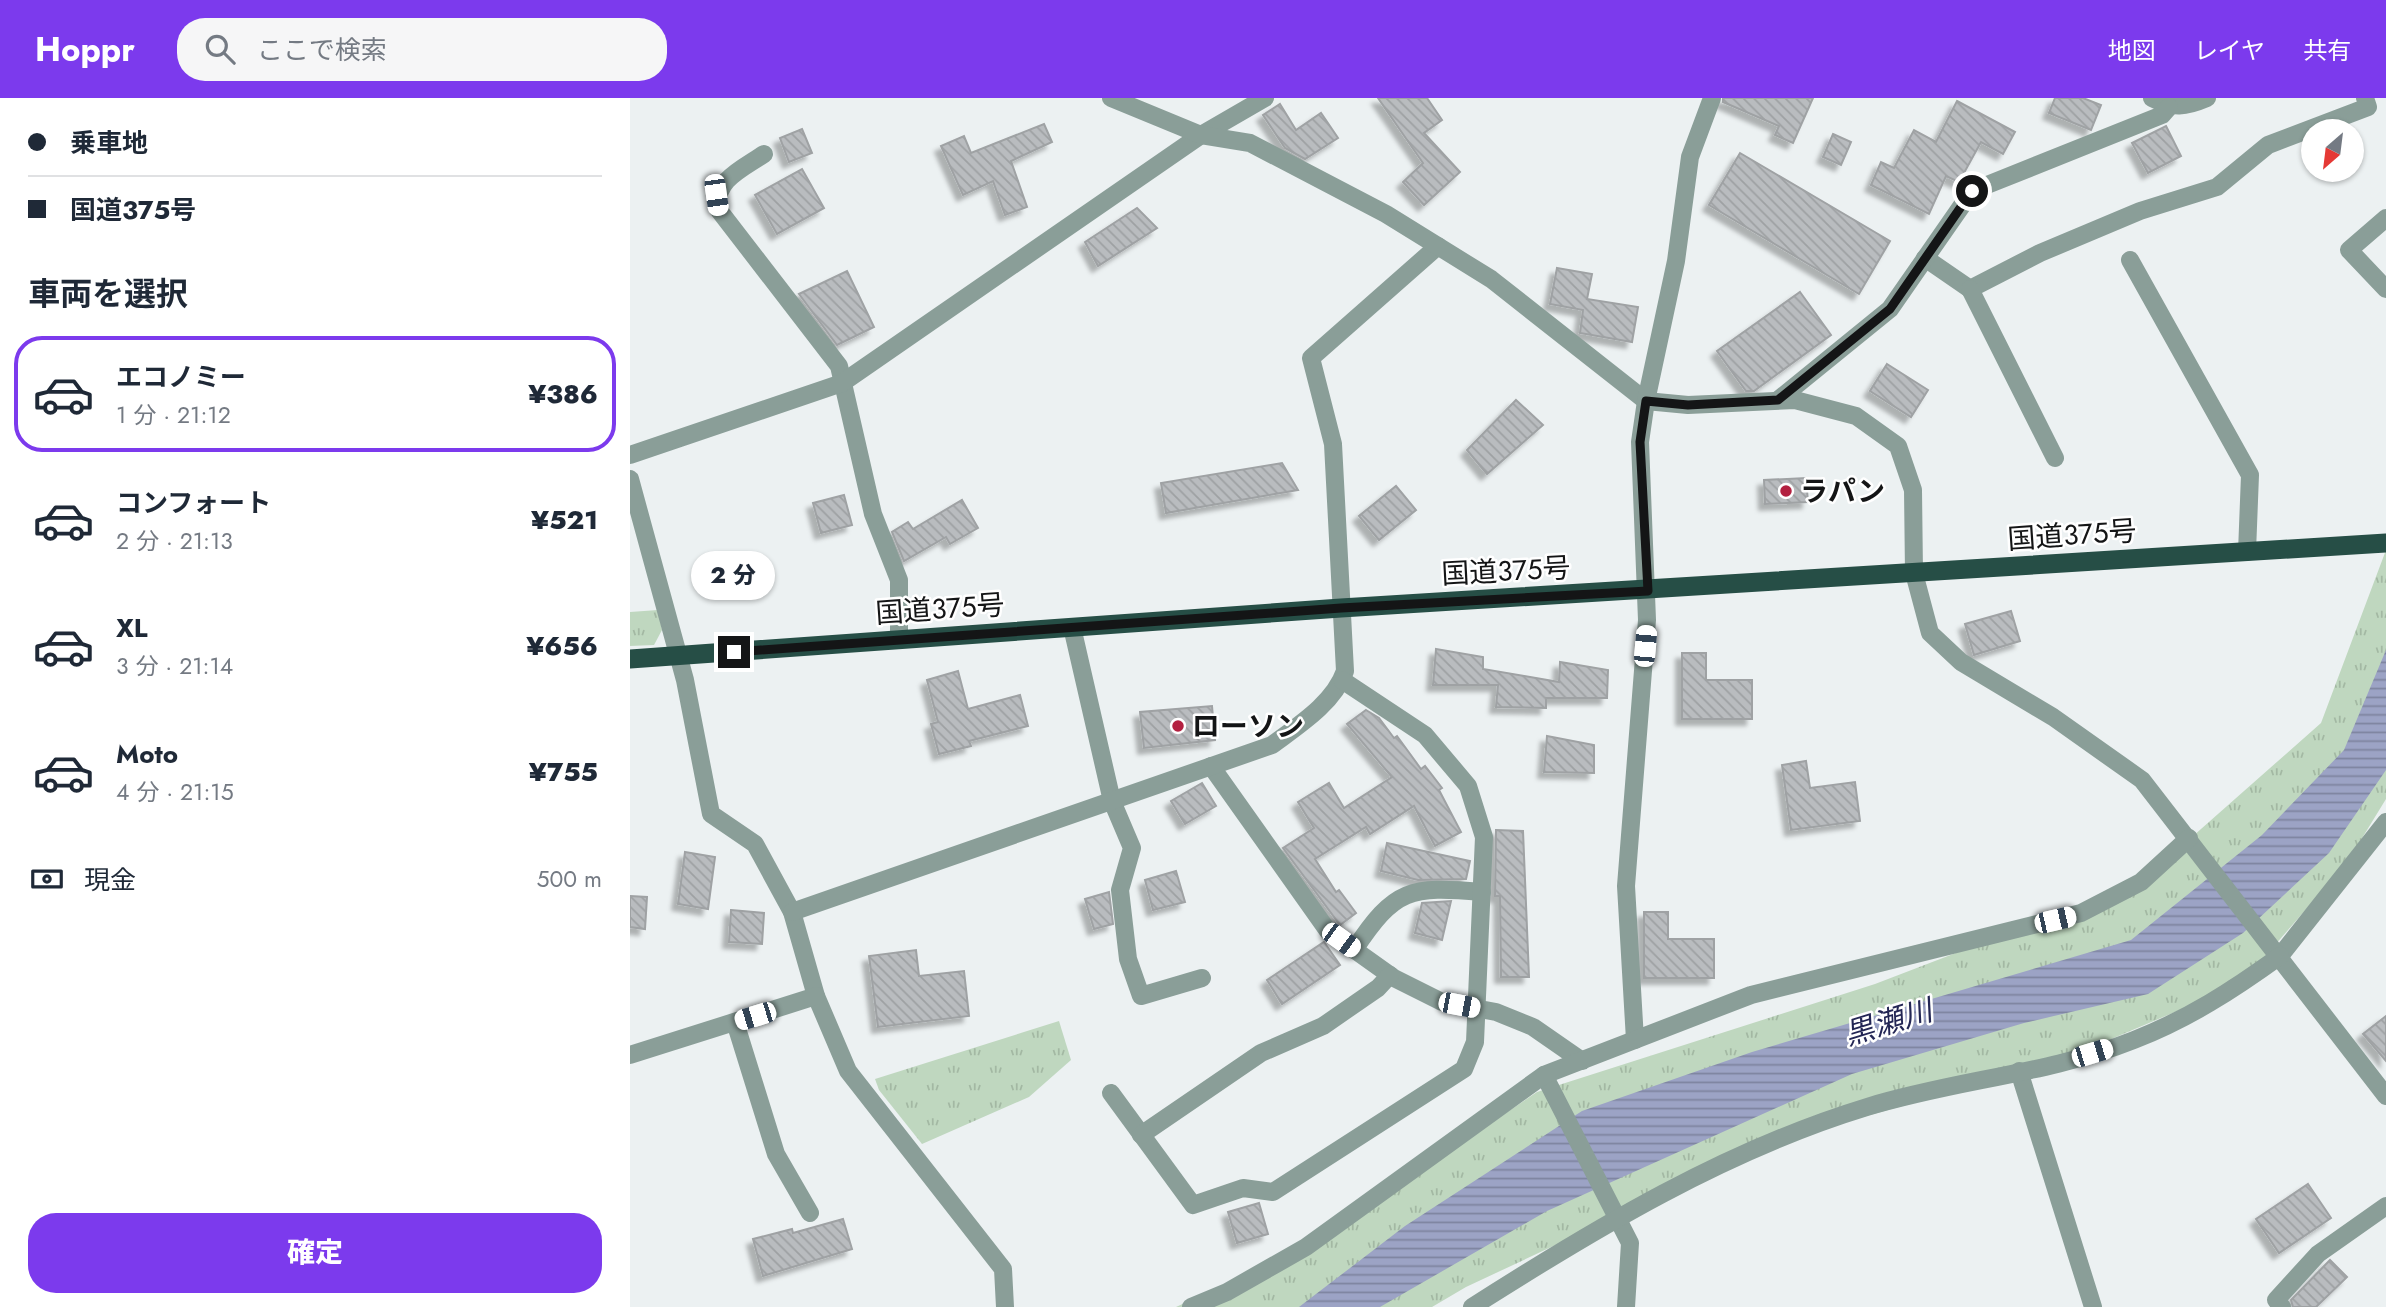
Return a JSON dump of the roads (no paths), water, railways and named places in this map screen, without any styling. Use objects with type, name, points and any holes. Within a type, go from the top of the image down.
[{"type":"highway","name":"国道375号","points":[[630,659],[1341,608],[2386,543]]},
{"type":"street","points":[[1111,98],[1201,135],[1250,143],[1387,214],[1491,279],[1646,401],[1688,405],[1795,400],[1856,416],[1898,446],[1913,490],[1914,573],[1930,633],[1961,662],[2053,717],[2142,780],[2386,1096]]},
{"type":"street","points":[[630,455],[842,383],[1201,135],[1265,98]]},
{"type":"street","points":[[1635,1040],[1626,886],[1648,591],[1640,442],[1646,401],[1676,261],[1690,157],[1712,98]]},
{"type":"street","points":[[2152,98],[2169,107],[2189,105],[2207,98]]},
{"type":"street","points":[[1970,289],[2040,253],[2140,211],[2217,187],[2267,145],[2368,107],[2365,98]]},
{"type":"street","points":[[1778,400],[1890,309],[1972,191],[2162,115],[2169,107]]},
{"type":"street","points":[[764,154],[724,182],[716,195],[718,209],[839,366],[873,514],[900,580],[899,640]]},
{"type":"street","points":[[2386,218],[2349,250],[2386,289]]},
{"type":"street","points":[[792,912],[1272,745],[1340,688],[1345,671],[1332,444],[1311,358],[1438,246]]},
{"type":"street","points":[[1925,258],[1970,289],[2055,458]]},
{"type":"street","points":[[2130,260],[2250,475],[2247,552]]},
{"type":"street","points":[[630,479],[679,656],[711,814],[755,844],[792,912],[816,996],[848,1072],[1003,1269],[1005,1307]]},
{"type":"street","points":[[1072,627],[1112,800],[1132,848],[1120,890],[1128,959],[1141,996],[1202,978]]},
{"type":"street","points":[[1111,1093],[1193,1205],[1243,1188],[1273,1192],[1464,1069],[1475,1042],[1483,837],[1468,786],[1425,735],[1342,680]]},
{"type":"street","points":[[1211,766],[1328,931],[1390,975],[1442,1002],[1477,1008],[1533,1027],[1582,1061]]},
{"type":"street","points":[[1472,1307],[1616,1216],[1735,1158],[1867,1107],[2133,1041],[2208,1006],[2280,956],[2386,822]]},
{"type":"street","points":[[1191,1307],[1227,1292],[1306,1247],[1582,1061],[1751,995],[2081,913],[2141,882],[2189,838]]},
{"type":"street","points":[[1354,950],[1374,920],[1401,895],[1433,888],[1482,892]]},
{"type":"street","points":[[1141,1135],[1261,1053],[1323,1026],[1378,988],[1390,975]]},
{"type":"street","points":[[630,1055],[816,996]]},
{"type":"street","points":[[735,1022],[776,1154],[810,1213]]},
{"type":"street","points":[[2019,1071],[2093,1307]]},
{"type":"street","points":[[1548,1082],[1630,1243],[1626,1307]]},
{"type":"street","points":[[2282,1307],[2276,1300],[2318,1254],[2386,1206]]},
{"type":"water","name":"黒瀬川","points":[[2386,650],[2386,770],[2329,853],[2243,933],[2148,994],[2024,1023],[1852,1074],[1547,1211],[1380,1307],[1299,1307],[1405,1226],[1582,1111],[1752,1052],[2131,940],[2262,835],[2344,750]]},
{"type":"place","name":"ラパン","points":[[1786,491]]},
{"type":"place","name":"ローソン","points":[[1178,726]]}]
